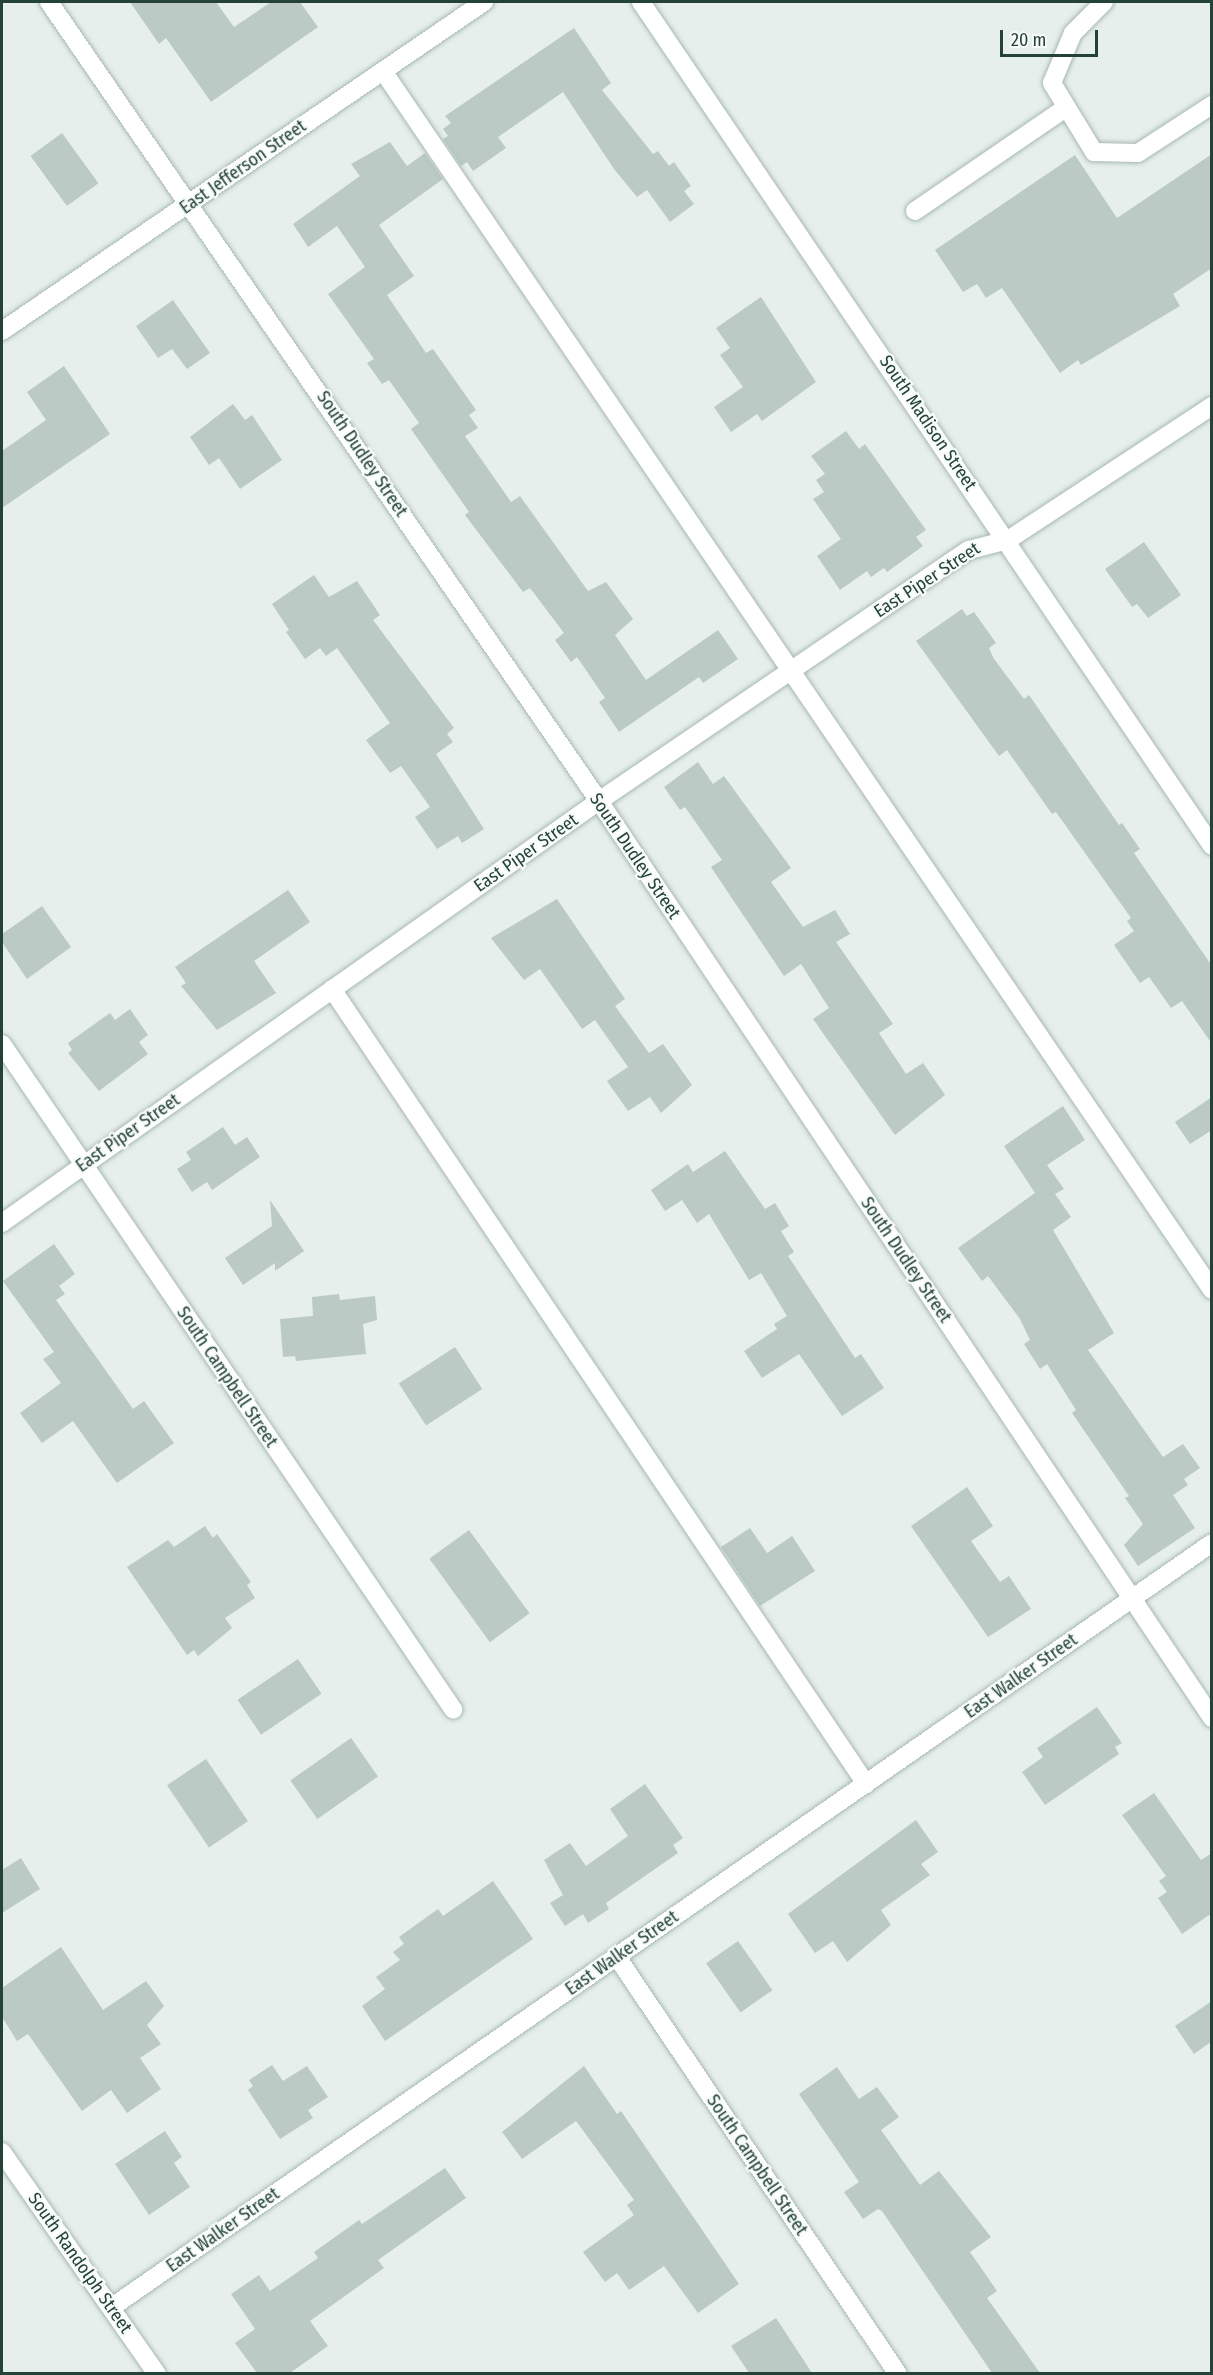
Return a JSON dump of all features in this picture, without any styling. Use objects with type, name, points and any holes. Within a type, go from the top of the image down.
[{"type":"street","name":"South Dudley Street","points":[[49,2],[599,801],[1212,1718]]},
{"type":"street","name":"East Jefferson Street","points":[[2,331],[484,2]]},
{"type":"street","name":"South Madison Street","points":[[641,2],[1008,540],[1212,846]]},
{"type":"street","points":[[1104,2],[1073,33],[1052,83],[1064,109],[1094,152],[1138,153],[1212,105]]},
{"type":"street","points":[[383,71],[1212,1290]]},
{"type":"street","points":[[915,211],[1064,109]]},
{"type":"street","name":"East Piper Street","points":[[2,1223],[599,801],[969,549],[1008,540],[1212,406]]},
{"type":"street","points":[[332,988],[866,1784]]},
{"type":"street","name":"South Campbell Street","points":[[2,1044],[453,1709]]},
{"type":"street","name":"East Walker Street","points":[[112,2307],[1212,1543]]},
{"type":"street","name":"South Campbell Street","points":[[616,1958],[898,2373]]},
{"type":"street","name":"South Randolph Street","points":[[2,2152],[157,2373]]},
{"type":"building","points":[[130,2],[216,2],[234,27],[271,2],[300,2],[318,27],[211,102],[166,38],[159,44]]},
{"type":"building","points":[[574,28],[611,83],[602,90],[653,154],[658,151],[669,166],[674,162],[691,186],[684,191],[694,204],[670,222],[647,190],[637,197],[614,169],[563,92],[498,137],[506,148],[473,171],[467,162],[461,166],[443,139],[448,136],[443,129],[451,123],[445,116]]},
{"type":"building","points":[[62,133],[98,183],[67,206],[30,156]]},
{"type":"building","points":[[390,142],[407,166],[425,153],[443,179],[379,225],[414,276],[387,295],[426,353],[433,349],[476,410],[469,415],[478,428],[465,436],[511,502],[520,496],[588,591],[606,582],[633,619],[615,635],[646,680],[718,630],[738,659],[703,683],[699,677],[619,732],[599,702],[605,698],[577,657],[571,662],[555,640],[564,633],[530,588],[523,592],[465,515],[469,512],[411,429],[419,423],[389,380],[382,384],[367,363],[374,359],[328,294],[365,267],[337,226],[308,247],[293,224],[360,176],[351,164]]},
{"type":"building","points":[[1212,154],[1212,268],[1173,294],[1180,306],[1081,365],[1078,360],[1060,373],[1002,288],[986,298],[977,284],[963,292],[935,250],[1075,155],[1117,218]]},
{"type":"building","points":[[761,297],[816,382],[762,421],[757,414],[731,432],[714,407],[743,387],[720,355],[730,348],[716,328]]},
{"type":"building","points":[[173,300],[210,353],[187,369],[172,349],[158,358],[136,326]]},
{"type":"building","points":[[64,366],[110,434],[2,508],[2,451],[46,420],[27,392]]},
{"type":"building","points":[[233,404],[245,420],[252,415],[282,460],[240,489],[219,458],[209,465],[190,437]]},
{"type":"building","points":[[846,431],[859,449],[865,444],[926,530],[916,537],[923,546],[887,572],[884,568],[871,577],[867,571],[840,590],[817,556],[841,539],[813,499],[824,492],[816,480],[825,474],[811,456]]},
{"type":"building","points":[[1144,542],[1181,595],[1148,618],[1137,604],[1132,607],[1105,569]]},
{"type":"building","points":[[314,575],[329,597],[357,581],[380,615],[373,620],[454,728],[447,734],[453,742],[436,754],[484,829],[462,843],[458,836],[437,849],[415,817],[430,807],[401,766],[390,773],[366,740],[390,723],[337,648],[326,656],[320,648],[305,659],[286,632],[289,630],[272,604]]},
{"type":"building","points":[[962,609],[967,616],[974,612],[996,643],[989,648],[994,659],[1024,699],[1029,695],[1119,825],[1122,823],[1140,849],[1134,853],[1212,966],[1212,1044],[1182,1001],[1171,1008],[1149,977],[1140,983],[1114,945],[1134,931],[1127,921],[1131,918],[1056,812],[1052,814],[1007,750],[999,756],[916,641]]},
{"type":"building","points":[[698,762],[713,784],[724,776],[791,868],[771,882],[803,927],[835,910],[850,934],[836,942],[893,1024],[879,1033],[906,1074],[923,1063],[945,1095],[895,1135],[813,1019],[829,1008],[801,964],[784,976],[711,867],[722,860],[685,807],[680,810],[664,787]]},
{"type":"building","points":[[288,890],[310,922],[254,961],[276,993],[217,1030],[181,986],[186,983],[175,967]]},
{"type":"building","points":[[557,899],[625,999],[615,1006],[649,1053],[663,1044],[692,1085],[661,1113],[650,1097],[628,1111],[607,1081],[628,1067],[595,1020],[582,1029],[540,969],[524,980],[491,938]]},
{"type":"building","points":[[42,906],[71,947],[27,979],[2,942],[2,934]]},
{"type":"building","points":[[130,1009],[148,1035],[139,1042],[148,1054],[99,1091],[68,1053],[72,1050],[68,1043],[110,1013],[115,1020]]},
{"type":"building","points":[[1212,1097],[1212,1130],[1190,1144],[1175,1122]]},
{"type":"building","points":[[1063,1106],[1085,1140],[1047,1165],[1064,1189],[1055,1194],[1071,1217],[1053,1230],[1114,1333],[1088,1350],[1163,1457],[1183,1444],[1200,1468],[1184,1479],[1188,1485],[1173,1495],[1195,1528],[1138,1566],[1124,1545],[1143,1524],[1125,1498],[1129,1496],[1072,1413],[1076,1410],[1047,1364],[1040,1369],[1024,1344],[1030,1340],[1020,1319],[988,1276],[982,1281],[958,1248],[1035,1193],[1004,1146]]},
{"type":"building","points":[[223,1127],[235,1145],[247,1137],[260,1157],[212,1190],[207,1182],[192,1192],[177,1169],[191,1160],[186,1152]]},
{"type":"building","points":[[725,1151],[765,1209],[775,1203],[789,1226],[781,1231],[794,1252],[788,1256],[855,1358],[861,1354],[884,1388],[842,1416],[799,1354],[762,1378],[744,1351],[777,1329],[774,1324],[787,1316],[761,1273],[749,1280],[709,1214],[697,1223],[682,1200],[665,1211],[651,1190],[688,1164],[693,1172]]},
{"type":"building","points":[[270,1200],[304,1251],[275,1271],[275,1263],[243,1285],[225,1258],[272,1226]]},
{"type":"building","points":[[54,1244],[75,1274],[59,1286],[65,1294],[56,1300],[133,1409],[144,1401],[174,1443],[117,1483],[73,1421],[42,1443],[20,1413],[61,1383],[43,1359],[54,1352],[3,1281]]},
{"type":"building","points":[[339,1294],[340,1300],[375,1296],[377,1320],[363,1324],[366,1354],[296,1361],[295,1356],[283,1357],[280,1319],[313,1316],[312,1297]]},
{"type":"building","points":[[455,1347],[482,1389],[426,1425],[399,1383]]},
{"type":"building","points":[[967,1487],[993,1526],[971,1541],[1000,1582],[1009,1576],[1031,1609],[988,1637],[911,1526]]},
{"type":"building","points":[[205,1526],[213,1538],[217,1534],[251,1582],[247,1585],[255,1598],[225,1618],[232,1628],[198,1656],[194,1650],[187,1655],[127,1567],[168,1540],[174,1547]]},
{"type":"building","points":[[750,1528],[767,1553],[792,1536],[815,1571],[760,1606],[721,1547]]},
{"type":"building","points":[[469,1530],[530,1613],[490,1642],[429,1559]]},
{"type":"building","points":[[298,1659],[321,1694],[261,1735],[237,1700]]},
{"type":"building","points":[[1097,1707],[1122,1743],[1115,1747],[1119,1754],[1045,1805],[1022,1772],[1043,1757],[1037,1748]]},
{"type":"building","points":[[351,1738],[378,1777],[317,1819],[290,1780]]},
{"type":"building","points":[[206,1759],[248,1821],[209,1847],[167,1785]]},
{"type":"building","points":[[645,1784],[683,1838],[673,1845],[678,1853],[606,1903],[609,1909],[588,1923],[583,1914],[565,1926],[550,1903],[563,1895],[544,1860],[570,1843],[586,1866],[628,1836],[610,1809]]},
{"type":"building","points":[[1154,1793],[1201,1860],[1212,1853],[1212,1913],[1182,1934],[1158,1898],[1167,1892],[1159,1881],[1166,1876],[1122,1815]]},
{"type":"building","points":[[916,1820],[938,1852],[921,1864],[930,1875],[881,1910],[891,1925],[847,1962],[833,1941],[815,1953],[788,1914]]},
{"type":"building","points":[[21,1858],[40,1889],[2,1913],[2,1870]]},
{"type":"building","points":[[493,1881],[533,1939],[385,2041],[362,2006],[385,1989],[376,1977],[400,1960],[393,1952],[404,1944],[399,1937],[438,1909],[443,1916]]},
{"type":"building","points":[[738,1941],[772,1990],[740,2013],[706,1963]]},
{"type":"building","points":[[61,1947],[103,2010],[146,1981],[164,2006],[147,2025],[161,2044],[140,2058],[161,2089],[127,2113],[111,2090],[82,2111],[28,2034],[17,2041],[2,2017],[2,1988]]},
{"type":"building","points":[[1212,2001],[1212,2041],[1194,2054],[1175,2026]]},
{"type":"building","points":[[272,2065],[283,2081],[307,2066],[328,2097],[308,2110],[313,2118],[280,2139],[248,2090],[253,2086],[249,2080]]},
{"type":"building","points":[[584,2066],[617,2114],[621,2111],[739,2284],[698,2313],[664,2266],[629,2290],[617,2273],[605,2282],[583,2252],[634,2215],[627,2205],[634,2200],[576,2121],[522,2159],[502,2132]]},
{"type":"building","points":[[837,2067],[859,2099],[877,2087],[899,2117],[881,2130],[920,2185],[939,2171],[991,2237],[970,2252],[997,2291],[987,2298],[1040,2373],[992,2373],[882,2211],[878,2209],[863,2219],[844,2192],[859,2182],[799,2094]]},
{"type":"building","points":[[165,2131],[182,2157],[174,2163],[190,2187],[149,2215],[115,2164]]},
{"type":"building","points":[[445,2168],[466,2198],[378,2260],[384,2268],[310,2321],[328,2346],[290,2373],[257,2373],[235,2343],[255,2329],[231,2294],[259,2275],[270,2291],[318,2258],[314,2252],[359,2220],[362,2224]]},
{"type":"building","points":[[776,2318],[812,2373],[749,2373],[731,2346]]}]
